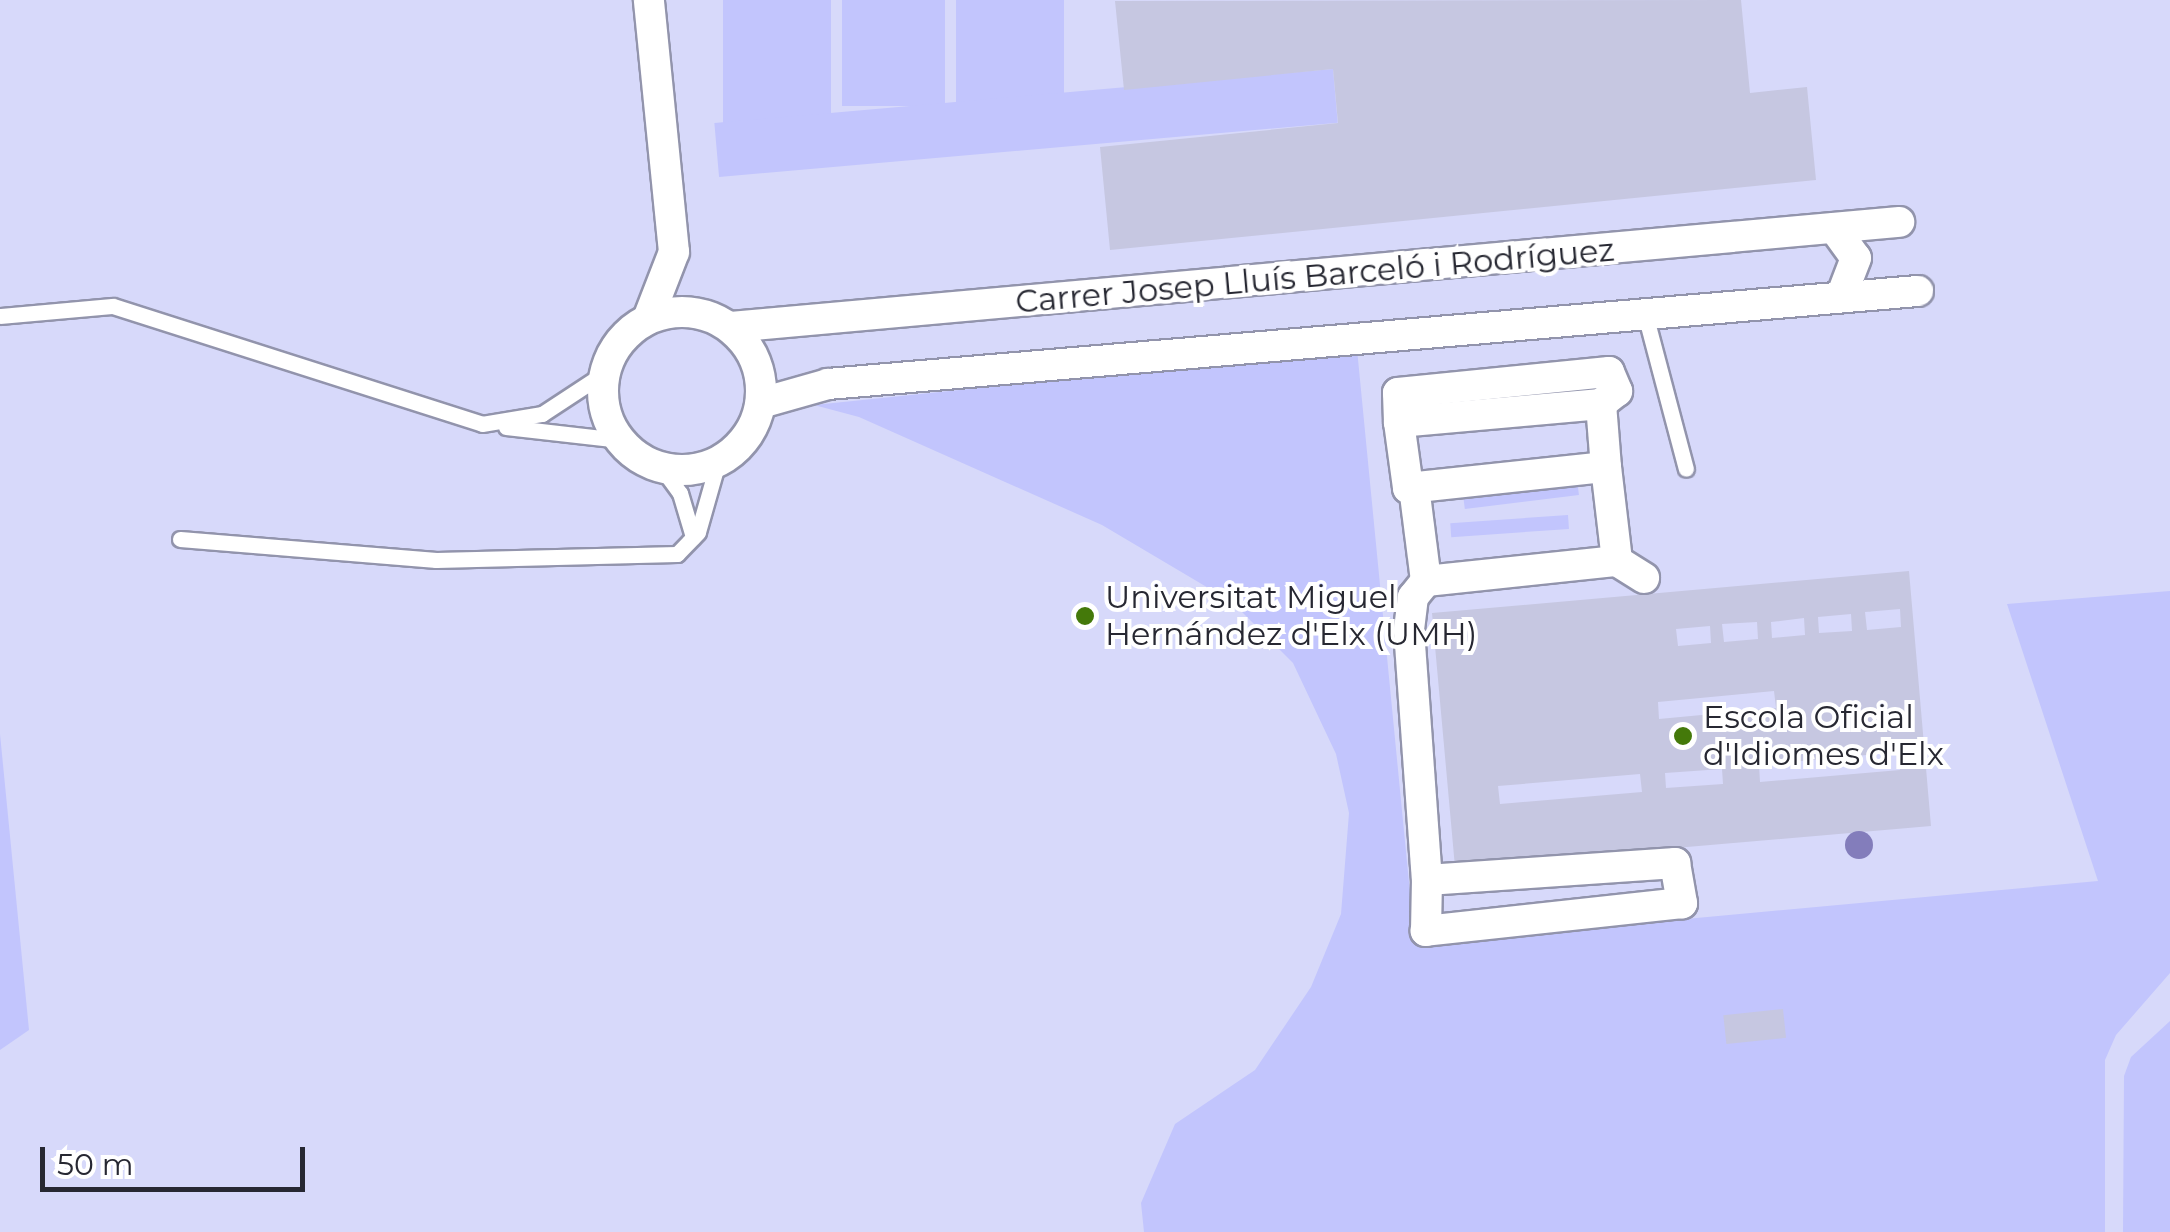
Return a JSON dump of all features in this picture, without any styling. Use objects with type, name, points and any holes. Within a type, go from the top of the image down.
[{"type":"street","points":[[649,0],[674,252],[648,320],[619,341],[606,372],[604,410],[620,440],[661,467],[698,469],[718,462],[743,443],[761,403],[760,370],[719,321],[674,252]]},
{"type":"street","name":"Carrer Josep Lluís Barceló i Rodríguez","points":[[648,320],[682,311],[719,321],[1900,222]]},
{"type":"street","points":[[1834,228],[1856,258],[1841,297]]},
{"type":"street","name":"Carrer Josep Lluís Barceló i Rodríguez","points":[[761,403],[828,384],[1918,290]]},
{"type":"street","points":[[1606,467],[1408,488],[1399,422],[1602,404],[1617,561]]},
{"type":"street","points":[[1414,487],[1426,581]]},
{"type":"street","points":[[1427,880],[1674,863],[1682,903],[1426,930],[1427,880],[1409,630],[1412,597],[1426,581],[1617,561],[1644,578]]},
{"type":"lane","points":[[0,316],[113,306],[476,423],[620,440]]},
{"type":"lane","points":[[1645,314],[1686,469]]},
{"type":"lane","points":[[476,423],[542,414],[606,372]]},
{"type":"lane","points":[[180,539],[436,560],[677,554],[693,540],[718,462]]},
{"type":"lane","points":[[661,467],[687,508],[693,540]]},
{"type":"shaded area","name":"Universitat Miguel Hernández d'Elx (UMH)","points":[[0,0],[2170,0],[2170,1232],[0,1232]]},
{"type":"shaded area","points":[[723,0],[831,0],[831,123],[723,123]]},
{"type":"shaded area","points":[[842,0],[945,0],[945,106],[842,106]]},
{"type":"shaded area","points":[[956,0],[1064,0],[1064,102],[956,102]]},
{"type":"shaded area","points":[[1333,69],[1338,123],[719,177],[714,123]]},
{"type":"shaded area","points":[[1357,349],[1415,944],[2098,881],[2007,604],[2170,591],[2170,973],[2116,1035],[2105,1060],[2105,1232],[1144,1232],[1141,1203],[1175,1124],[1255,1070],[1311,987],[1341,914],[1349,813],[1336,754],[1293,663],[1232,602],[1102,525],[859,417],[814,405]]},
{"type":"shaded area","points":[[1577,479],[1579,495],[1465,509],[1463,493]]},
{"type":"shaded area","points":[[1568,515],[1569,529],[1451,537],[1450,523]]},
{"type":"shaded area","points":[[0,734],[29,1030],[0,1050]]},
{"type":"shaded area","points":[[2170,1021],[2170,1232],[2123,1232],[2124,1076],[2131,1057]]},
{"type":"building","points":[[1741,0],[1750,93],[1807,87],[1816,180],[1110,250],[1100,147],[1338,123],[1333,69],[1124,90],[1115,1]]},
{"type":"building","name":"Escola Oficial d'Idiomes d'Elx","points":[[1909,571],[1931,826],[1455,867],[1432,613]],"holes":[[[1900,609],[1901,627],[1867,630],[1865,612]],[[1851,614],[1852,631],[1819,633],[1818,617]],[[1804,618],[1805,635],[1772,638],[1771,622]],[[1757,622],[1758,639],[1724,642],[1722,624]],[[1710,626],[1711,643],[1678,646],[1676,629]],[[1774,691],[1776,708],[1659,719],[1658,702]],[[1898,752],[1900,770],[1760,782],[1759,765]],[[1722,769],[1723,784],[1666,788],[1665,773]],[[1640,774],[1642,792],[1500,804],[1498,786]]]},
{"type":"building","points":[[1783,1009],[1786,1038],[1726,1044],[1723,1015]]},
{"type":"place","name":"Universitat Miguel Hernández d'Elx (UMH)","points":[[1085,616]]},
{"type":"place","name":"Escola Oficial d'Idiomes d'Elx","points":[[1683,736]]}]
